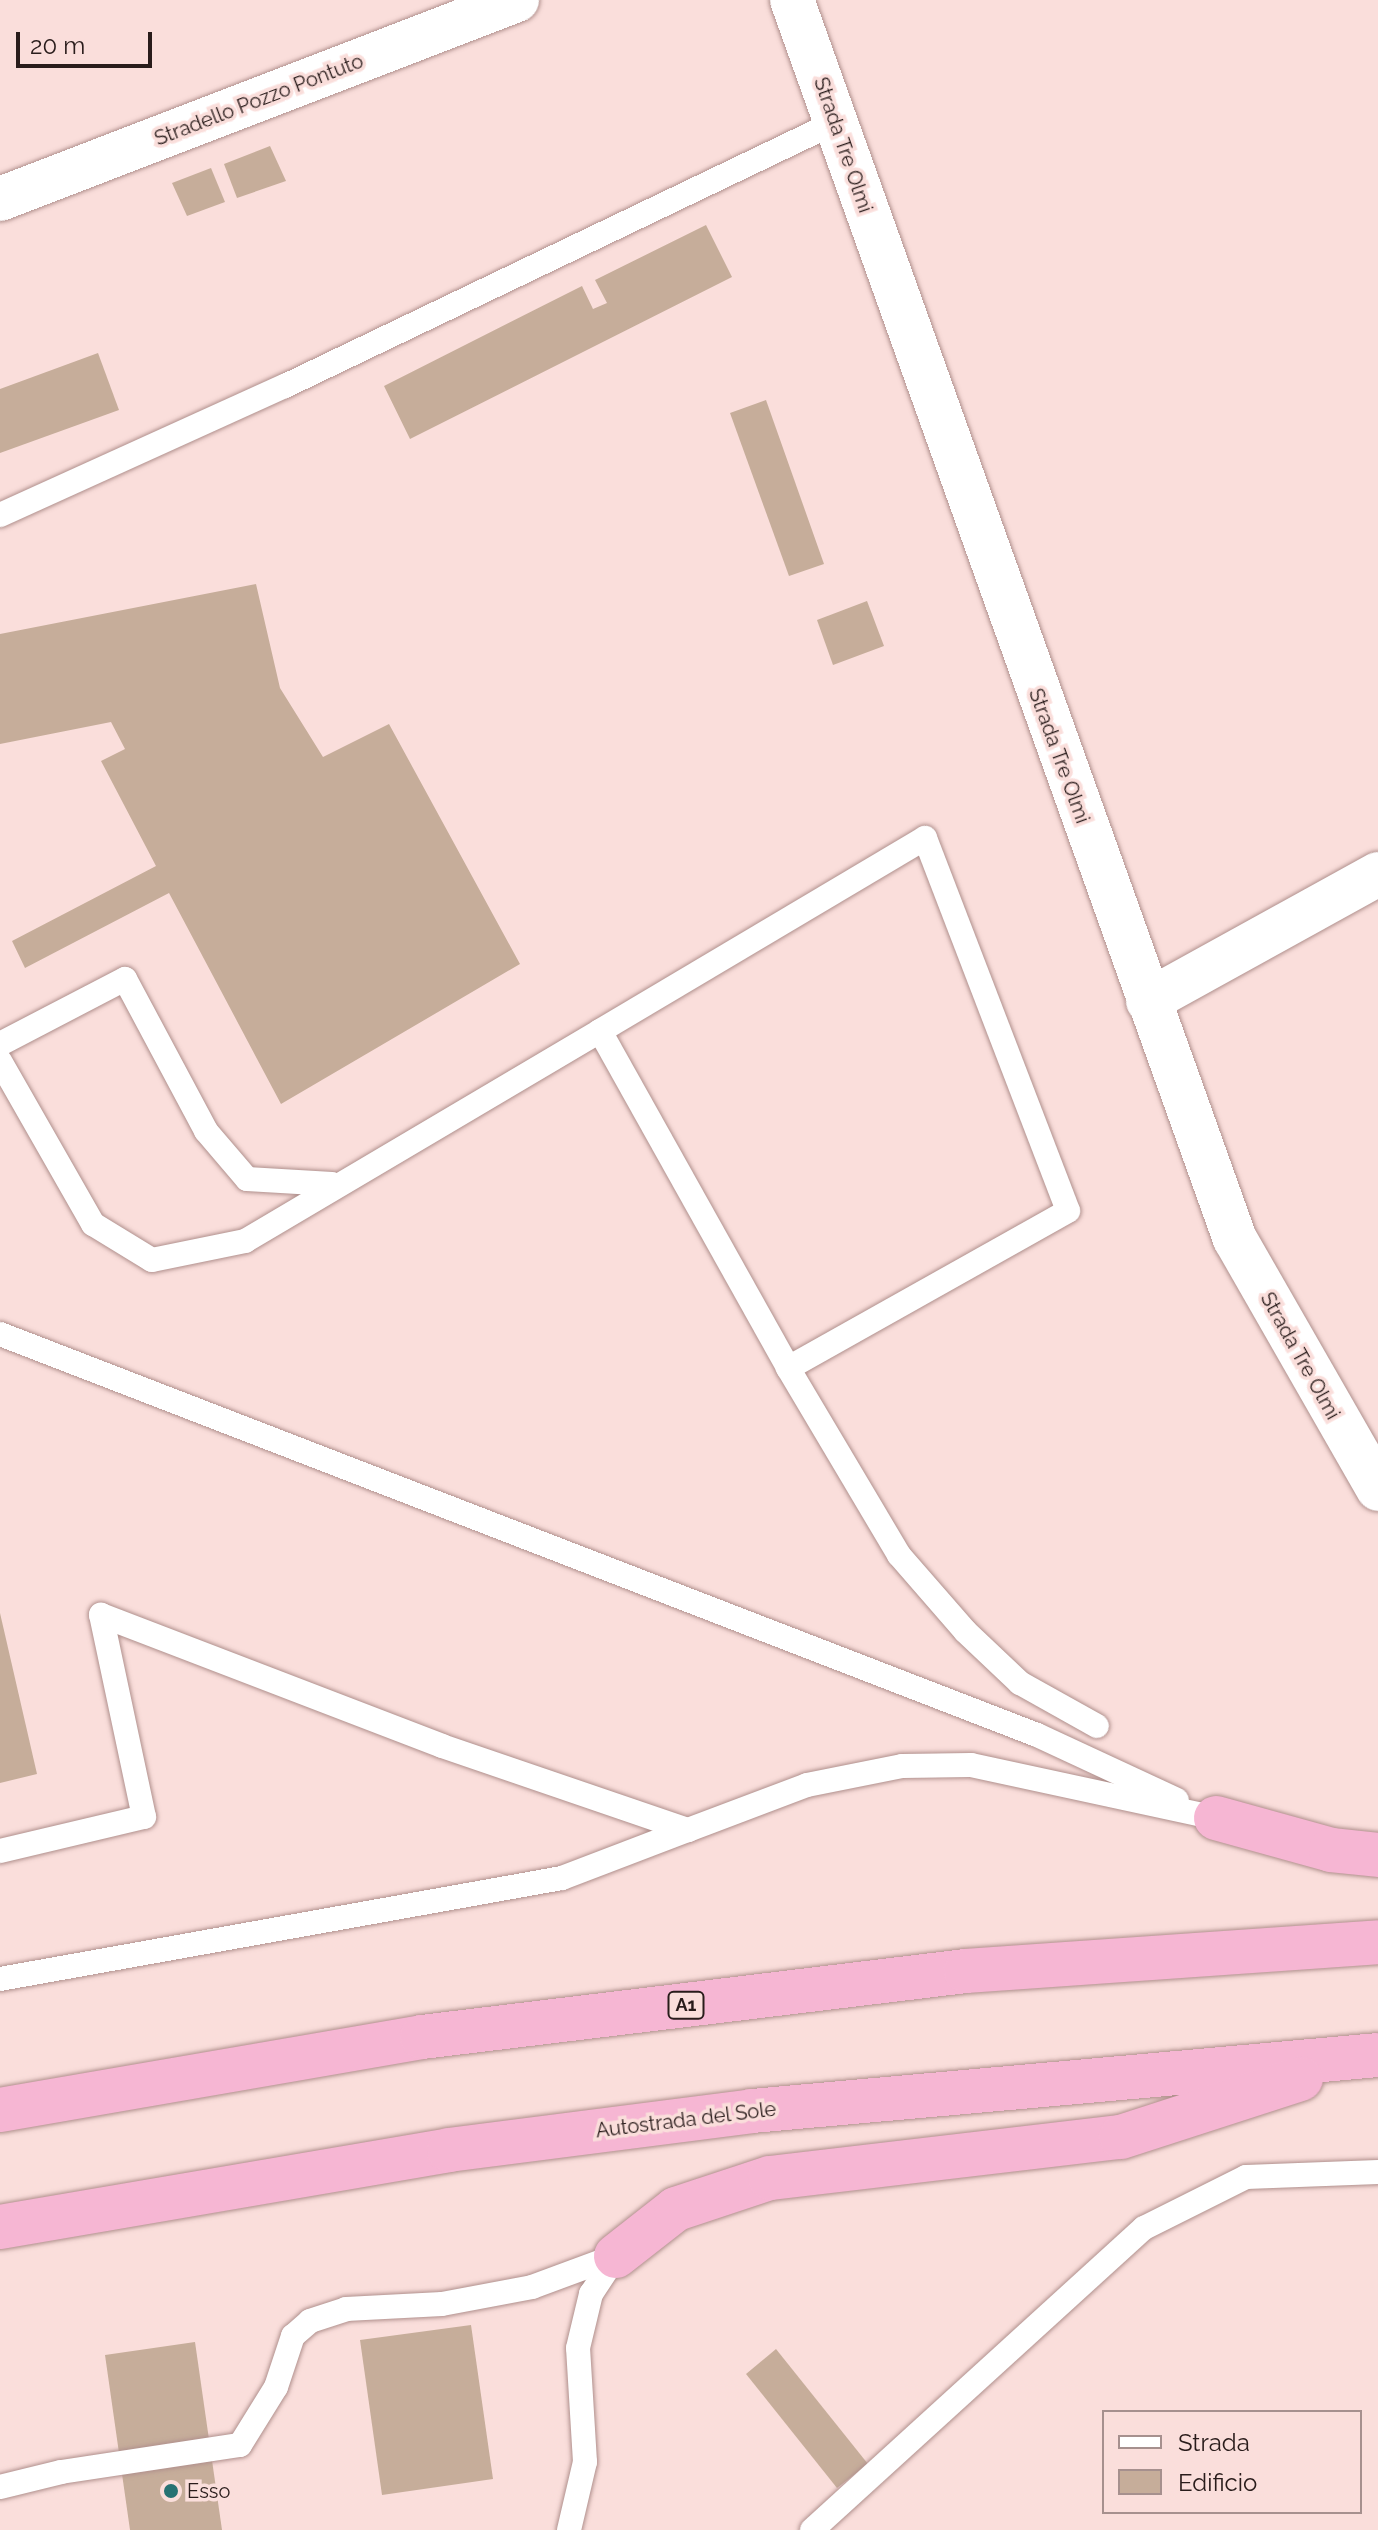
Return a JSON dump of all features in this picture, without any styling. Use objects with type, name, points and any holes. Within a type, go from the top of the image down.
[{"type":"highway","points":[[1216,1818],[1331,1850],[1378,1855]]},
{"type":"highway","name":"A1","points":[[0,2110],[438,2035],[966,1971],[1378,1942]]},
{"type":"highway","points":[[616,2256],[676,2209],[770,2178],[1121,2137],[1377,2055]]},
{"type":"highway","name":"Autostrada del Sole","points":[[0,2227],[449,2150],[752,2111],[1377,2055]]},
{"type":"street","name":"Stradello Pozzo Pontuto","points":[[0,199],[517,0]]},
{"type":"street","name":"Strada Tre Olmi","points":[[792,0],[1235,1239],[1378,1489]]},
{"type":"street","points":[[1148,1001],[1378,874]]},
{"type":"lane","points":[[0,515],[285,386],[834,123]]},
{"type":"lane","points":[[0,1061],[93,1224],[152,1260],[245,1241],[332,1184],[600,1031],[925,838],[1068,1211],[788,1368]]},
{"type":"lane","points":[[0,1044],[125,979],[206,1131],[247,1179],[332,1184]]},
{"type":"lane","points":[[600,1031],[788,1368],[899,1555],[965,1631],[1020,1683],[1097,1726]]},
{"type":"lane","points":[[0,1334],[1037,1735],[1216,1818]]},
{"type":"lane","points":[[0,1851],[144,1817],[101,1615],[442,1746],[688,1830]]},
{"type":"lane","points":[[0,1979],[562,1878],[807,1785],[902,1766],[971,1765],[1216,1818]]},
{"type":"lane","points":[[812,2530],[1144,2228],[1246,2177],[1378,2172]]},
{"type":"lane","points":[[0,2487],[61,2472],[240,2445],[276,2387],[293,2336],[310,2321],[346,2309],[442,2304],[532,2287],[616,2256]]},
{"type":"lane","points":[[569,2530],[585,2462],[578,2348],[591,2294],[616,2256]]},
{"type":"building","points":[[270,146],[286,181],[237,198],[224,164]]},
{"type":"building","points":[[211,168],[225,202],[187,216],[172,183]]},
{"type":"building","points":[[706,225],[732,277],[410,439],[384,386],[582,286],[593,309],[607,303],[595,280]]},
{"type":"building","points":[[98,353],[119,410],[0,453],[0,389]]},
{"type":"building","points":[[766,400],[824,564],[789,576],[730,413]]},
{"type":"building","points":[[256,584],[280,688],[323,757],[389,724],[520,964],[281,1104],[169,893],[25,968],[12,941],[156,866],[101,761],[125,749],[111,722],[0,744],[0,634]]},
{"type":"building","points":[[867,601],[884,646],[833,665],[817,620]]},
{"type":"building","points":[[0,1613],[37,1774],[0,1783]]},
{"type":"building","points":[[471,2325],[493,2479],[382,2495],[360,2340]]},
{"type":"building","points":[[195,2342],[222,2530],[130,2530],[105,2355]]},
{"type":"building","points":[[776,2349],[868,2464],[837,2488],[746,2374]]},
{"type":"place","name":"Esso","points":[[171,2491]]}]
